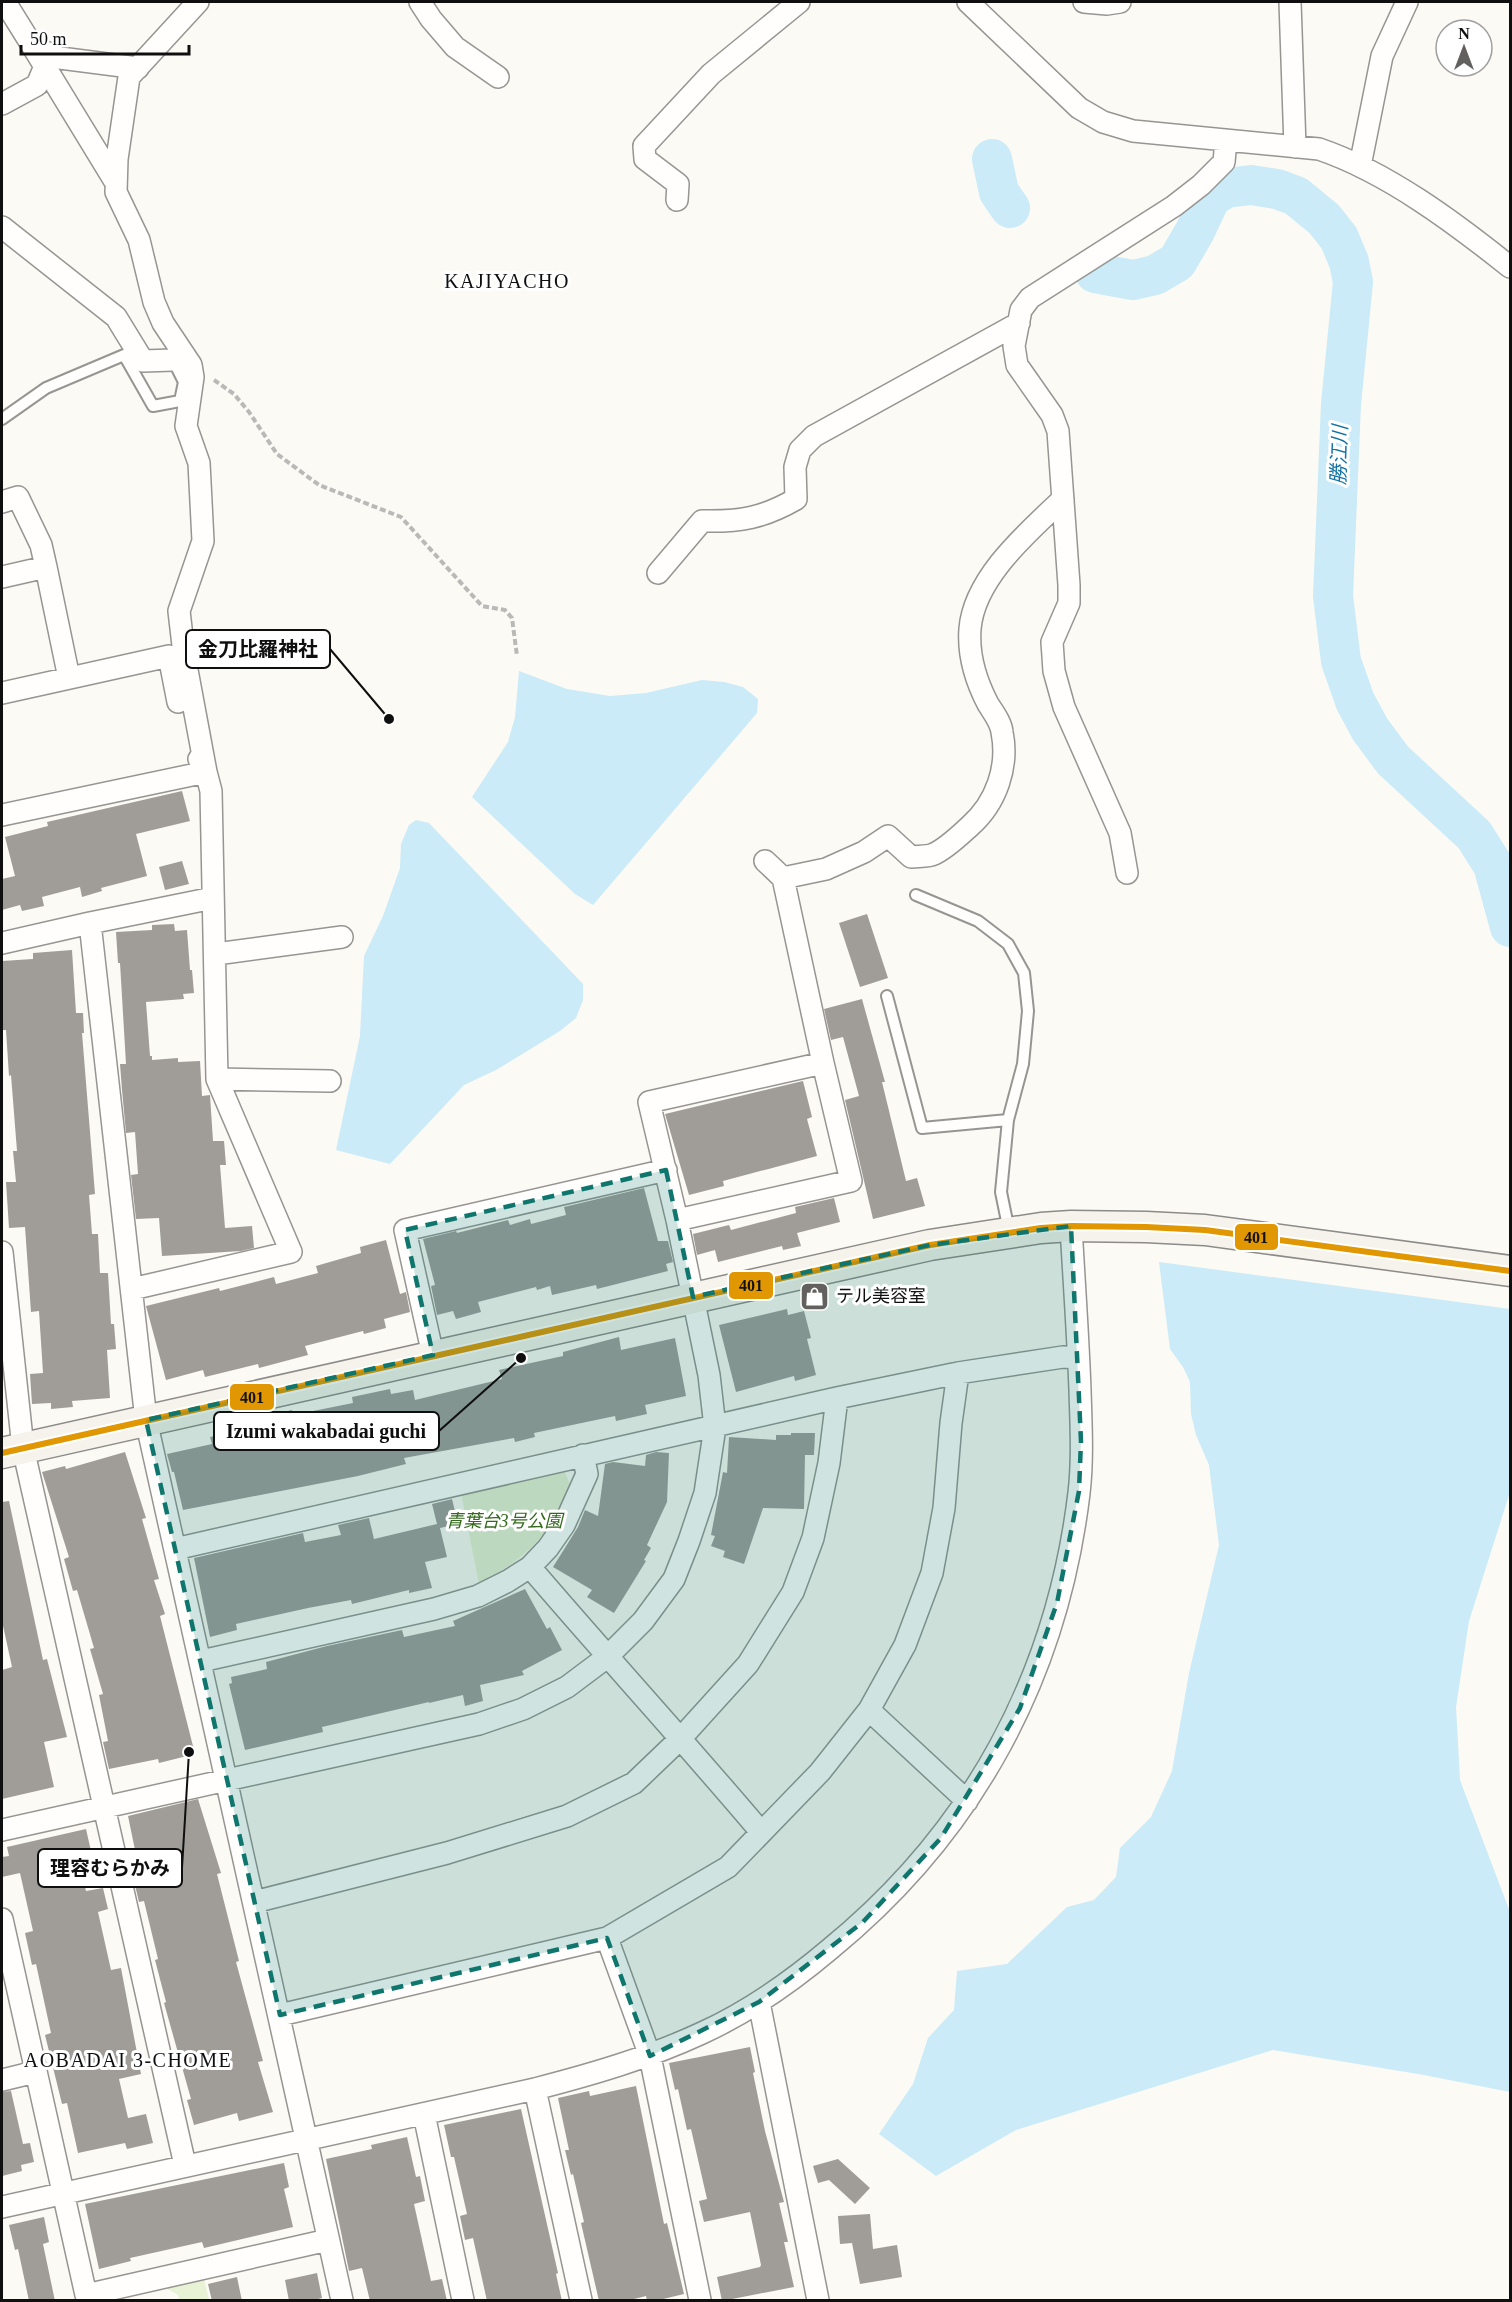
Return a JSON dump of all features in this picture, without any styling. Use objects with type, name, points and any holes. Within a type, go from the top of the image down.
[{"type":"street","points":[[5,2],[116,183]]},
{"type":"street","points":[[132,1289],[291,1252],[217,1079],[211,791],[184,654],[179,611],[203,541],[199,464],[186,426],[194,377],[154,302],[139,240],[116,192],[117,159],[129,77],[198,2]]},
{"type":"street","points":[[420,2],[455,47],[498,77]]},
{"type":"street","points":[[677,200],[678,184],[645,159],[644,146],[711,74],[799,2]]},
{"type":"street","points":[[970,2],[1079,108],[1103,122],[1133,131],[1319,149],[1342,157],[1455,223],[1510,267]]},
{"type":"street","points":[[1084,2],[1107,4],[1120,2]]},
{"type":"street","points":[[1290,2],[1295,147]]},
{"type":"street","points":[[1360,166],[1382,56],[1407,2]]},
{"type":"street","points":[[33,47],[60,58],[138,68]]},
{"type":"street","points":[[2,104],[37,85],[45,66]]},
{"type":"street","points":[[1127,873],[1120,833],[1064,707],[1054,671],[1052,642],[1068,603],[1070,585],[1058,431],[1052,415],[1017,365],[1014,346],[1022,310],[1030,298],[1174,206],[1201,185],[1224,162],[1226,140]]},
{"type":"street","points":[[2,226],[116,317],[143,361],[183,359]]},
{"type":"street","points":[[658,573],[702,521],[730,521],[756,517],[775,511],[796,499],[797,459],[800,450],[814,436],[1019,323]]},
{"type":"street","points":[[2,502],[18,497],[41,545],[69,678]]},
{"type":"street","points":[[783,878],[826,869],[864,852],[888,836],[911,857],[932,855],[957,838],[981,816],[1001,777],[1004,755],[1002,730],[979,686],[972,660],[970,629],[976,601],[992,575],[1020,540],[1063,499]]},
{"type":"street","points":[[2,577],[46,567]]},
{"type":"street","points":[[2,693],[169,656],[183,727],[206,772]]},
{"type":"street","points":[[2,815],[206,772]]},
{"type":"street","points":[[677,1220],[851,1181],[783,878],[765,861]]},
{"type":"street","points":[[2,943],[213,898]]},
{"type":"street","points":[[90,923],[146,1420],[342,2301]]},
{"type":"street","points":[[216,954],[342,937]]},
{"type":"street","points":[[2,1830],[479,1724],[523,1709],[567,1687],[608,1657],[643,1621],[674,1579],[705,1493],[715,1427],[709,1375],[677,1220],[649,1102],[823,1062]]},
{"type":"street","points":[[217,1079],[330,1081]]},
{"type":"street","points":[[433,1355],[405,1230],[666,1170]]},
{"type":"street","points":[[2,2207],[535,2089],[594,2074],[650,2056],[705,2032],[759,2002],[810,1966],[863,1922],[910,1875],[941,1838],[967,1801],[1020,1708],[1040,1661],[1070,1548],[1079,1491],[1082,1441],[1071,1226]]},
{"type":"street","points":[[12,1451],[693,1297],[930,1245],[1009,1232],[1071,1226],[1205,1230],[1510,1271]]},
{"type":"street","points":[[2,1252],[12,1451],[104,1806],[185,2165]]},
{"type":"street","points":[[175,1549],[837,1398],[958,1373],[1063,1357],[1078,1358]]},
{"type":"street","points":[[280,2015],[607,1938],[728,1867],[820,1772],[869,1710],[904,1645],[932,1573],[944,1508],[951,1423],[958,1373]]},
{"type":"street","points":[[254,1902],[447,1853],[567,1816],[634,1783],[681,1738],[748,1664],[792,1593],[813,1538],[829,1463],[837,1398]]},
{"type":"street","points":[[201,1661],[434,1609],[477,1596],[530,1567],[548,1548],[564,1524],[587,1474],[583,1455]]},
{"type":"street","points":[[530,1567],[761,1832]]},
{"type":"street","points":[[869,1710],[967,1801]]},
{"type":"street","points":[[2,1919],[6,1958],[35,2072],[86,2295],[328,2240]]},
{"type":"street","points":[[607,1938],[650,2056],[700,2301]]},
{"type":"street","points":[[759,2002],[818,2301]]},
{"type":"street","points":[[2,2080],[35,2072]]},
{"type":"street","points":[[535,2089],[582,2301]]},
{"type":"street","points":[[424,2114],[463,2301]]},
{"type":"lane","points":[[2,419],[46,388],[124,355],[153,406],[180,401],[184,382],[183,359]]},
{"type":"lane","points":[[916,895],[978,921],[1008,945],[1024,973],[1028,1011],[1023,1064],[1008,1120],[1001,1192],[1009,1232]]},
{"type":"lane","points":[[887,996],[922,1128],[1008,1120]]},
{"type":"path","points":[[183,359],[234,394],[249,411],[277,454],[319,485],[401,517],[482,606],[505,610],[513,618],[516,656]]},
{"type":"highlighted area","points":[[666,1170],[693,1297],[930,1245],[1071,1226],[1081,1441],[1079,1491],[1057,1603],[1020,1708],[941,1838],[863,1922],[759,2002],[650,2056],[607,1938],[280,2015],[146,1420],[433,1355],[405,1230]]},
{"type":"green space","name":"青葉台3号公園","points":[[564,1470],[570,1484],[563,1502],[545,1531],[510,1565],[479,1584],[461,1493]]},
{"type":"green space","points":[[204,2279],[209,2300],[179,2300],[178,2295],[166,2288]]},
{"type":"water","points":[[519,671],[567,689],[610,696],[646,693],[702,680],[743,687],[758,699],[757,713],[593,905],[575,894],[472,797],[508,742],[515,717]]},
{"type":"water","points":[[416,820],[429,823],[583,984],[583,1000],[576,1018],[560,1031],[496,1070],[464,1085],[390,1164],[336,1150],[360,1036],[364,956],[383,916],[400,868],[401,844],[409,825]]},
{"type":"water","points":[[1159,1262],[1510,1309],[1510,1492],[1469,1621],[1456,1707],[1460,1780],[1510,1912],[1510,2092],[1273,2050],[1016,2130],[936,2176],[879,2134],[913,2084],[928,2038],[954,2010],[957,1971],[1007,1964],[1067,1907],[1094,1900],[1116,1877],[1120,1848],[1151,1817],[1172,1771],[1189,1673],[1219,1545],[1209,1465],[1196,1435],[1191,1414],[1190,1382],[1170,1349]]},
{"type":"building","points":[[182,791],[190,821],[136,834],[147,876],[101,888],[102,891],[82,897],[80,887],[42,897],[44,906],[22,911],[20,905],[2,910],[2,879],[15,876],[5,837],[48,826],[47,822]]},
{"type":"building","points":[[182,861],[189,884],[165,890],[159,867]]},
{"type":"building","points":[[867,914],[888,978],[860,987],[839,923]]},
{"type":"building","points":[[174,924],[175,931],[187,930],[194,993],[183,994],[184,999],[146,1002],[150,1056],[152,1060],[178,1058],[178,1062],[200,1061],[202,1096],[210,1095],[213,1141],[224,1141],[226,1165],[220,1165],[225,1228],[252,1226],[254,1248],[241,1251],[162,1256],[159,1218],[136,1219],[131,1175],[138,1174],[135,1132],[126,1133],[120,1064],[126,1064],[116,932],[152,930],[152,925]]},
{"type":"building","points":[[72,950],[76,1013],[83,1013],[84,1033],[82,1033],[95,1194],[89,1195],[92,1234],[98,1234],[100,1273],[108,1273],[111,1324],[114,1324],[116,1349],[107,1350],[110,1398],[72,1401],[73,1407],[51,1409],[51,1403],[32,1404],[30,1374],[43,1373],[39,1311],[31,1312],[25,1227],[9,1228],[6,1182],[16,1182],[13,1151],[17,1151],[6,1030],[2,1030],[2,961],[33,959],[33,953]]},
{"type":"building","points":[[862,999],[885,1082],[882,1082],[906,1181],[917,1178],[925,1206],[873,1219],[845,1100],[859,1096],[843,1037],[831,1040],[824,1009]]},
{"type":"building","points":[[803,1081],[812,1117],[807,1119],[817,1156],[723,1181],[724,1186],[689,1195],[665,1114]]},
{"type":"building","points":[[644,1188],[658,1241],[668,1241],[673,1262],[666,1264],[668,1271],[597,1289],[596,1285],[552,1295],[550,1286],[537,1290],[536,1287],[478,1302],[481,1312],[456,1319],[453,1311],[437,1315],[431,1286],[435,1285],[423,1239],[508,1220],[510,1225],[530,1219],[531,1224],[566,1215],[564,1207]]},
{"type":"building","points":[[834,1198],[840,1222],[797,1233],[801,1246],[783,1250],[782,1246],[718,1262],[715,1250],[697,1255],[693,1234],[729,1225],[731,1230],[796,1213],[795,1207]]},
{"type":"building","points":[[386,1240],[400,1294],[406,1292],[410,1312],[384,1319],[386,1328],[364,1334],[363,1331],[305,1346],[308,1355],[259,1368],[258,1364],[205,1377],[203,1370],[166,1380],[146,1306],[274,1277],[276,1284],[318,1273],[316,1266],[361,1253],[360,1247]]},
{"type":"building","points":[[787,1309],[788,1315],[804,1311],[811,1338],[807,1339],[816,1375],[795,1381],[794,1376],[736,1392],[719,1325]]},
{"type":"building","points":[[619,1337],[621,1350],[675,1338],[686,1396],[645,1405],[647,1414],[616,1421],[615,1416],[534,1433],[535,1437],[515,1442],[514,1438],[404,1458],[406,1464],[358,1476],[183,1510],[167,1454],[212,1444],[210,1437],[263,1425],[262,1417],[292,1410],[293,1415],[353,1403],[352,1397],[390,1389],[391,1394],[413,1390],[415,1400],[502,1379],[499,1370],[563,1356],[563,1352]]},
{"type":"building","points":[[791,1433],[815,1433],[814,1455],[805,1455],[804,1509],[763,1508],[744,1564],[723,1557],[725,1551],[711,1546],[715,1536],[711,1535],[723,1472],[727,1473],[729,1437],[776,1440],[776,1435],[791,1435]]},
{"type":"building","points":[[125,1452],[146,1518],[142,1519],[159,1579],[154,1580],[165,1614],[160,1616],[195,1754],[159,1763],[158,1759],[109,1769],[103,1742],[108,1741],[99,1695],[103,1694],[90,1649],[94,1648],[77,1590],[73,1591],[64,1559],[69,1557],[42,1472],[65,1466],[66,1469]]},
{"type":"building","points":[[656,1452],[669,1453],[667,1502],[647,1545],[651,1548],[644,1560],[646,1561],[614,1613],[587,1597],[592,1590],[553,1567],[578,1527],[585,1510],[598,1516],[605,1464],[613,1462],[645,1466],[646,1455]]},
{"type":"building","points":[[452,1499],[458,1524],[440,1528],[447,1557],[425,1562],[432,1588],[409,1593],[409,1590],[352,1604],[351,1600],[308,1608],[236,1624],[237,1630],[210,1637],[194,1558],[303,1533],[305,1542],[341,1535],[338,1525],[369,1518],[374,1539],[437,1524],[432,1504]]},
{"type":"building","points":[[9,1501],[43,1660],[47,1659],[67,1737],[44,1742],[54,1787],[2,1799],[2,1670],[12,1667],[2,1621],[2,1502]]},
{"type":"building","points":[[525,1589],[547,1629],[550,1627],[562,1650],[522,1671],[524,1675],[480,1685],[483,1701],[465,1706],[463,1695],[429,1702],[322,1727],[323,1732],[245,1750],[229,1684],[232,1683],[231,1677],[267,1669],[266,1662],[327,1646],[402,1630],[404,1637],[455,1626],[453,1621]]},
{"type":"building","points":[[198,1799],[221,1873],[217,1874],[239,1961],[236,1962],[263,2061],[258,2062],[273,2112],[239,2121],[237,2113],[194,2125],[187,2100],[191,2099],[164,2003],[166,2002],[155,1960],[158,1959],[144,1901],[139,1902],[134,1881],[141,1879],[128,1816]]},
{"type":"building","points":[[86,1829],[91,1851],[78,1854],[86,1891],[103,1888],[108,1909],[98,1912],[111,1970],[121,1968],[141,2074],[119,2079],[128,2118],[146,2114],[153,2143],[127,2149],[125,2143],[78,2153],[67,2103],[62,2104],[45,2035],[51,2033],[36,1964],[32,1965],[25,1933],[33,1931],[20,1873],[2,1877],[2,1857],[9,1856],[7,1847]]},
{"type":"building","points":[[750,2047],[765,2131],[784,2202],[779,2203],[788,2242],[784,2242],[794,2287],[722,2301],[717,2277],[761,2265],[750,2212],[704,2222],[699,2201],[707,2199],[691,2129],[687,2130],[678,2089],[675,2090],[669,2063]]},
{"type":"building","points":[[636,2086],[664,2224],[667,2223],[684,2294],[655,2301],[647,2301],[646,2296],[626,2301],[599,2301],[581,2223],[584,2222],[565,2150],[569,2150],[558,2098],[589,2091],[590,2096]]},
{"type":"building","points":[[11,2091],[23,2144],[30,2143],[34,2162],[21,2165],[22,2171],[2,2176],[2,2092]]},
{"type":"building","points":[[521,2109],[558,2273],[556,2274],[562,2301],[487,2301],[473,2238],[465,2240],[460,2216],[467,2214],[444,2125]]},
{"type":"building","points":[[407,2137],[416,2177],[420,2176],[425,2201],[414,2204],[431,2281],[442,2279],[447,2301],[370,2301],[362,2268],[349,2271],[326,2159],[372,2149],[371,2145]]},
{"type":"building","points":[[838,2159],[870,2188],[855,2204],[829,2180],[818,2183],[813,2166]]},
{"type":"building","points":[[284,2163],[289,2187],[284,2189],[293,2227],[204,2248],[202,2242],[130,2258],[131,2261],[99,2269],[85,2204]]},
{"type":"building","points":[[870,2214],[873,2249],[897,2245],[902,2277],[860,2284],[852,2243],[840,2244],[838,2216]]},
{"type":"building","points":[[44,2217],[49,2242],[43,2244],[55,2301],[29,2301],[18,2249],[15,2250],[9,2225]]},
{"type":"building","points":[[317,2273],[322,2298],[310,2301],[289,2301],[285,2280]]},
{"type":"building","points":[[237,2277],[242,2301],[212,2301],[208,2284]]},
{"type":"waterway","name":"勝江川","points":[[992,159],[999,192],[1010,208]]},
{"type":"waterway","name":"勝江川","points":[[1095,273],[1133,280],[1155,275],[1177,262],[1211,197],[1226,188],[1251,185],[1277,189],[1296,196],[1324,219],[1339,238],[1349,262],[1353,282],[1341,404],[1333,596],[1341,661],[1355,701],[1370,729],[1393,760],[1474,835],[1493,865],[1510,927]]},
{"type":"transit line","name":"401","points":[[2,1453],[930,1245],[1041,1228],[1071,1226],[1205,1230],[1510,1271]]},
{"type":"place","name":"金刀比羅神社","points":[[389,719]]},
{"type":"place","name":"テル美容室","points":[[815,1296]]},
{"type":"place","name":"Izumi wakabadai guchi","points":[[521,1358]]},
{"type":"place","name":"理容むらかみ","points":[[189,1752]]},
{"type":"district","name":"KAJIYACHO","points":[[507,281]]},
{"type":"district","name":"AOBADAI 3-CHOME","points":[[128,2060]]}]
